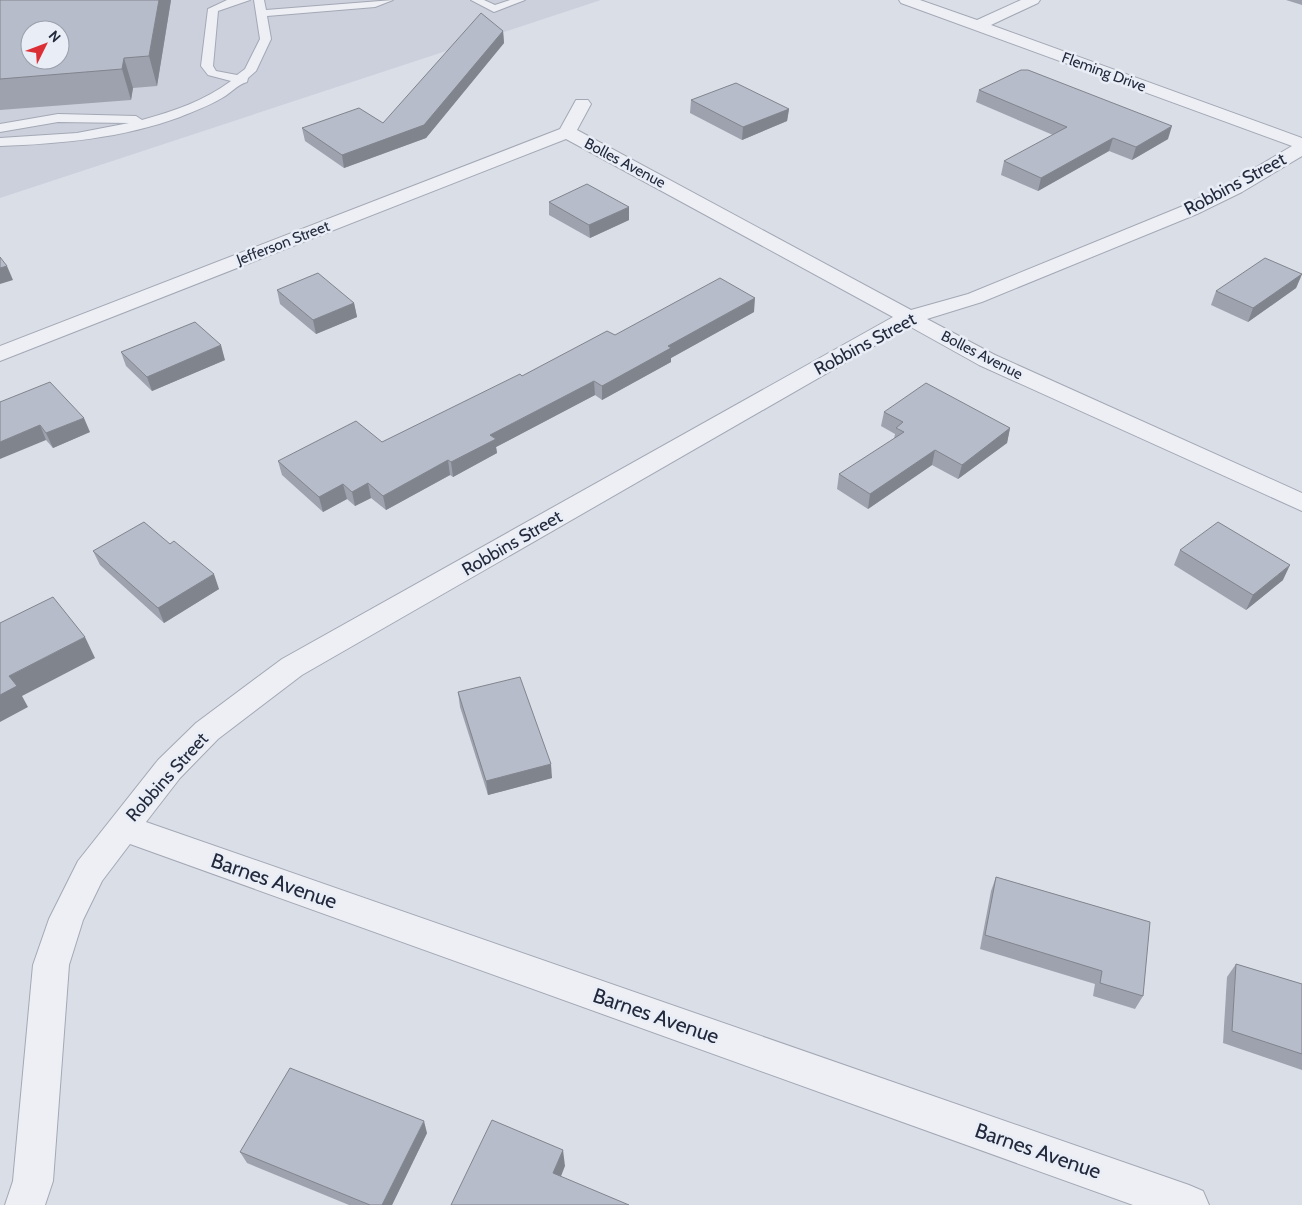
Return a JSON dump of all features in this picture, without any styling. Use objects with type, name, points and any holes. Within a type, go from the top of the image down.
[{"type":"street","name":"Fleming Drive","points":[[906,0],[1302,144]]},
{"type":"street","points":[[977,26],[1033,0]]},
{"type":"street","name":"Bolles Avenue","points":[[582,104],[567,132],[987,360],[1302,502]]},
{"type":"street","name":"Jefferson Street","points":[[0,354],[567,132]]},
{"type":"street","name":"Robbins Street","points":[[25,1205],[34,1181],[51,965],[66,919],[90,871],[169,769],[207,731],[292,667],[909,317],[975,298],[1190,210],[1235,188],[1302,148]]},
{"type":"street","name":"Barnes Avenue","points":[[123,828],[1189,1205]]},
{"type":"lane","points":[[243,80],[212,73],[207,66],[214,9],[231,2],[245,0]]},
{"type":"lane","points":[[0,142],[82,137],[157,121],[200,105],[243,80],[259,60],[265,39],[265,13],[259,0]]},
{"type":"lane","points":[[265,13],[374,4],[388,0]]},
{"type":"lane","points":[[476,0],[494,8],[520,0]]},
{"type":"lane","points":[[0,128],[58,118],[157,121]]},
{"type":"shaded area","points":[[0,0],[601,0],[0,198]]},
{"type":"building","points":[[0,0],[159,0],[149,56],[124,58],[122,69],[0,79]]},
{"type":"building","points":[[481,13],[503,31],[424,125],[342,155],[302,128],[359,108],[383,123]]},
{"type":"building","points":[[1021,70],[1028,70],[1172,126],[1136,147],[1113,138],[1041,178],[1004,161],[1067,127],[979,90]]},
{"type":"building","points":[[736,83],[789,109],[743,127],[691,100]]},
{"type":"building","points":[[587,184],[629,207],[589,225],[549,202]]},
{"type":"building","points":[[0,257],[7,266],[0,268]]},
{"type":"building","points":[[1265,258],[1302,274],[1253,308],[1216,291]]},
{"type":"building","points":[[318,273],[354,303],[313,320],[277,290]]},
{"type":"building","points":[[720,278],[755,298],[668,346],[671,348],[602,386],[594,381],[490,435],[496,439],[451,462],[448,460],[383,496],[368,483],[352,492],[343,484],[319,497],[278,461],[356,421],[382,442],[520,374],[522,376],[607,331],[615,335]]},
{"type":"building","points":[[195,322],[221,345],[147,377],[121,352]]},
{"type":"building","points":[[50,382],[84,418],[46,433],[40,425],[0,442],[0,402]]},
{"type":"building","points":[[926,383],[1010,428],[962,465],[935,450],[870,494],[839,474],[904,432],[896,428],[903,422],[884,412]]},
{"type":"building","points":[[144,522],[170,544],[174,541],[214,574],[158,608],[93,551]]},
{"type":"building","points":[[1218,522],[1290,565],[1253,595],[1180,550]]},
{"type":"building","points":[[53,597],[85,637],[9,676],[17,686],[0,695],[0,623]]},
{"type":"building","points":[[520,677],[551,764],[486,781],[458,692]]},
{"type":"building","points":[[996,877],[1150,922],[1143,996],[1100,983],[1102,971],[985,935]]},
{"type":"building","points":[[1236,964],[1302,984],[1302,1054],[1232,1031]]},
{"type":"building","points":[[290,1068],[424,1121],[382,1205],[370,1205],[240,1152]]},
{"type":"building","points":[[492,1120],[563,1150],[553,1173],[629,1205],[451,1205]]}]
